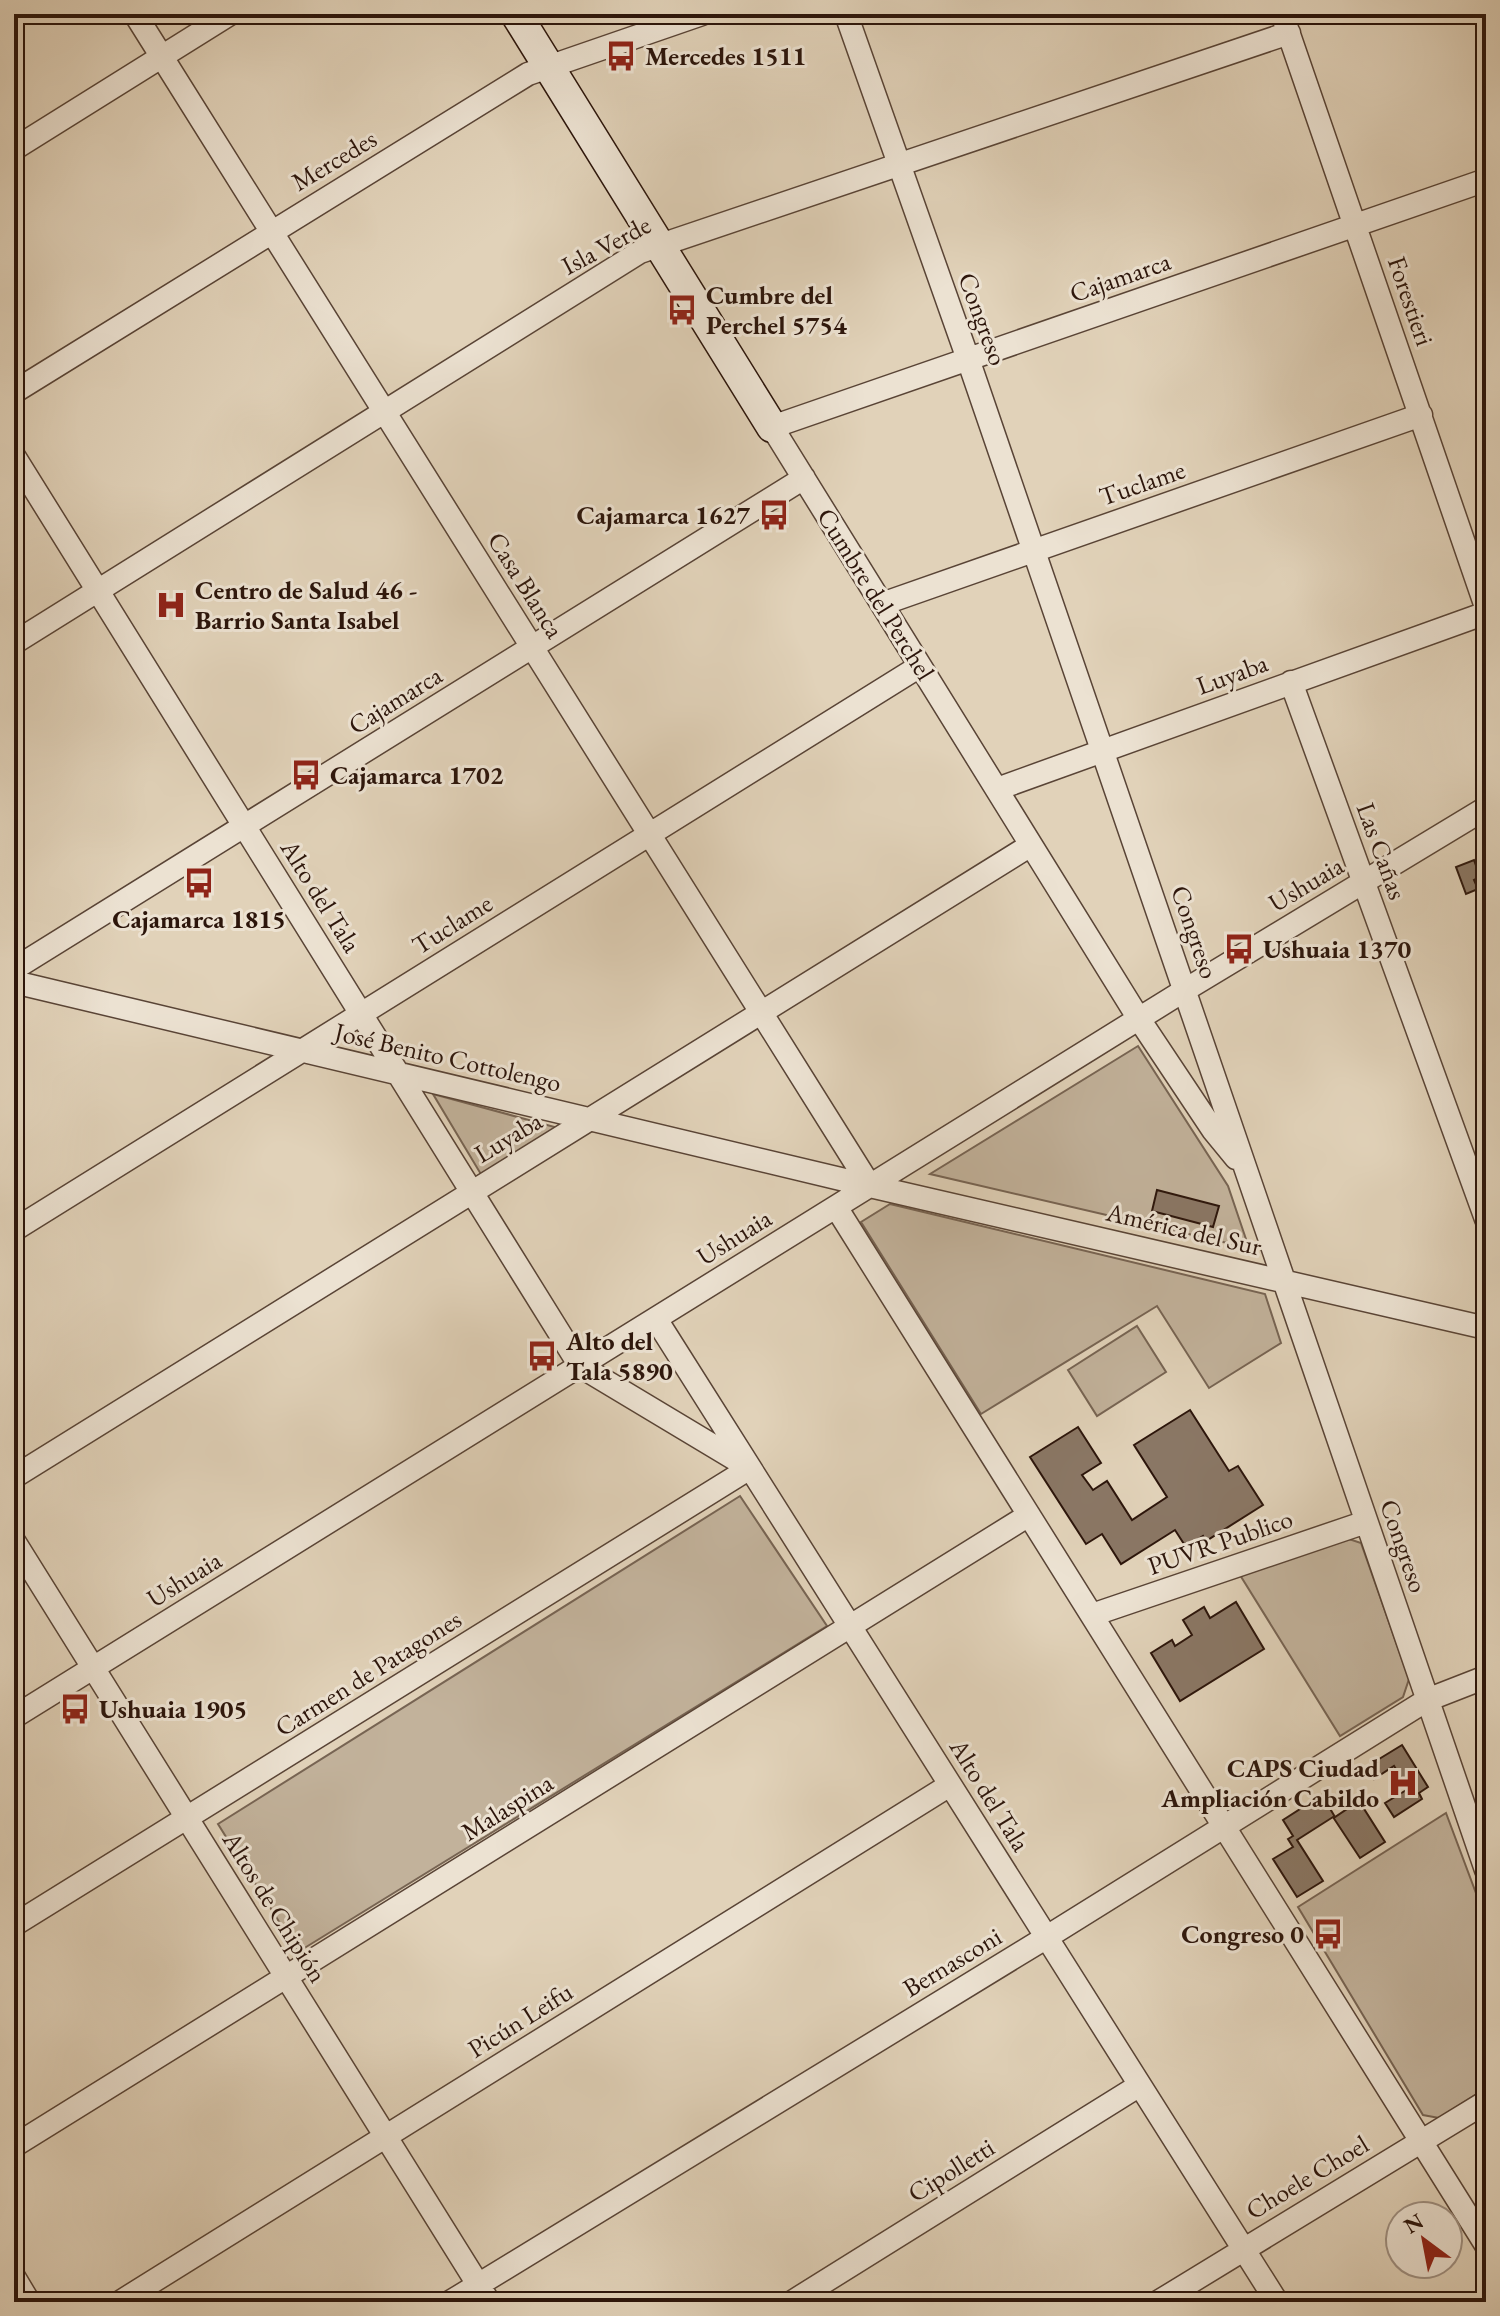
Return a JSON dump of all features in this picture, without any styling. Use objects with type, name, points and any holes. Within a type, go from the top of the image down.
[{"type":"main road","name":"Cumbre del Perchel","points":[[516,14],[772,427]]},
{"type":"street","name":"Casa Blanca","points":[[135,14],[870,1186]]},
{"type":"street","points":[[14,149],[230,14]]},
{"type":"street","name":"Mercedes","points":[[14,392],[528,74],[702,14]]},
{"type":"street","name":"Congreso","points":[[846,14],[1034,550],[1486,1869]]},
{"type":"street","name":"Isla Verde","points":[[14,643],[640,252],[898,165],[1285,24]]},
{"type":"street","name":"Forestieri","points":[[1285,24],[1486,610]]},
{"type":"street","name":"Cajamarca","points":[[772,427],[1486,180]]},
{"type":"street","name":"Tuclame","points":[[882,604],[1421,415]]},
{"type":"street","name":"Cumbre del Perchel","points":[[772,427],[1139,1019],[1213,1130],[1244,1168]]},
{"type":"street","name":"Alto del Tala","points":[[14,456],[580,1366]]},
{"type":"street","name":"Cajamarca","points":[[14,969],[804,478]]},
{"type":"street","name":"Luyaba","points":[[997,789],[1486,610]]},
{"type":"street","name":"Tuclame","points":[[14,1230],[920,666]]},
{"type":"street","name":"Las Cañas","points":[[1291,682],[1486,1219]]},
{"type":"street","name":"Ushuaia","points":[[14,1717],[1185,990],[1486,808]]},
{"type":"street","name":"Luyaba","points":[[14,1477],[1031,845]]},
{"type":"street","name":"José Benito Cottolengo","points":[[14,982],[870,1186]]},
{"type":"street","name":"América del Sur","points":[[870,1186],[1486,1328]]},
{"type":"street","points":[[836,1207],[1486,2245]]},
{"type":"street","name":"Alto del Tala","points":[[656,1319],[1277,2302]]},
{"type":"street","points":[[580,1366],[750,1468]]},
{"type":"street","name":"Carmen de Patagones","points":[[14,1925],[750,1468]]},
{"type":"street","name":"Malaspina","points":[[14,2146],[1029,1515]]},
{"type":"street","name":"PUVR Publico","points":[[1092,1615],[1366,1522]]},
{"type":"street","name":"Altos de Chipión","points":[[14,1541],[484,2293]]},
{"type":"street","name":"Bernasconi","points":[[450,2302],[484,2293],[1427,1700],[1486,1677]]},
{"type":"street","name":"Picún Leifu","points":[[120,2302],[950,1785]]},
{"type":"street","name":"Cipolletti","points":[[792,2302],[1140,2085]]},
{"type":"street","name":"Choele Choel","points":[[1158,2302],[1486,2102]]},
{"type":"street","points":[[14,2277],[29,2302]]},
{"type":"shaded area","points":[[1138,1046],[1228,1186],[1249,1248],[930,1174]]},
{"type":"shaded area","points":[[433,1094],[562,1129],[482,1176]]},
{"type":"shaded area","points":[[890,1204],[1265,1294],[1281,1343],[1209,1388],[1157,1306],[981,1414],[861,1222]]},
{"type":"shaded area","points":[[1137,1326],[1166,1372],[1097,1416],[1068,1370]]},
{"type":"shaded area","points":[[740,1496],[827,1626],[298,1952],[218,1824]]},
{"type":"shaded area","points":[[1346,1538],[1361,1543],[1409,1679],[1403,1697],[1340,1736],[1240,1575]]},
{"type":"shaded area","points":[[1446,1813],[1486,1920],[1486,2088],[1439,2118],[1423,2115],[1298,1907]]},
{"type":"building","points":[[1474,860],[1480,877],[1474,880],[1478,889],[1466,894],[1456,867]]},
{"type":"building","points":[[1157,1190],[1219,1206],[1213,1227],[1152,1211]]},
{"type":"building","points":[[1190,1410],[1229,1471],[1238,1466],[1263,1505],[1206,1541],[1203,1536],[1186,1547],[1175,1530],[1121,1564],[1102,1534],[1086,1544],[1030,1457],[1078,1427],[1101,1463],[1082,1475],[1093,1490],[1107,1481],[1132,1520],[1167,1497],[1134,1445]]},
{"type":"building","points":[[1236,1602],[1264,1649],[1180,1701],[1151,1653],[1172,1640],[1175,1646],[1192,1635],[1183,1620],[1204,1607],[1210,1618]]},
{"type":"building","points":[[1402,1745],[1428,1787],[1419,1793],[1422,1799],[1394,1817],[1385,1803],[1408,1789],[1394,1766],[1374,1779],[1366,1767]]},
{"type":"building","points":[[1322,1795],[1335,1817],[1359,1801],[1385,1842],[1360,1858],[1333,1817],[1297,1840],[1323,1881],[1297,1897],[1273,1859],[1293,1847],[1288,1839],[1293,1836],[1283,1820]]},
{"type":"place","name":"Mercedes 1511","points":[[621,56]]},
{"type":"place","name":"Cumbre del Perchel 5754","points":[[682,310]]},
{"type":"place","name":"Cajamarca 1627","points":[[774,515]]},
{"type":"place","name":"Centro de Salud 46 - Barrio Santa Isabel","points":[[171,605]]},
{"type":"place","name":"Cajamarca 1702","points":[[306,775]]},
{"type":"place","name":"Cajamarca 1815","points":[[199,883]]},
{"type":"place","name":"Ushuaia 1370","points":[[1239,949]]},
{"type":"place","name":"Alto del Tala 5890","points":[[542,1356]]},
{"type":"place","name":"Ushuaia 1905","points":[[75,1709]]},
{"type":"place","name":"CAPS Ciudad Ampliación Cabildo","points":[[1403,1783]]},
{"type":"place","name":"Congreso 0","points":[[1328,1934]]}]
